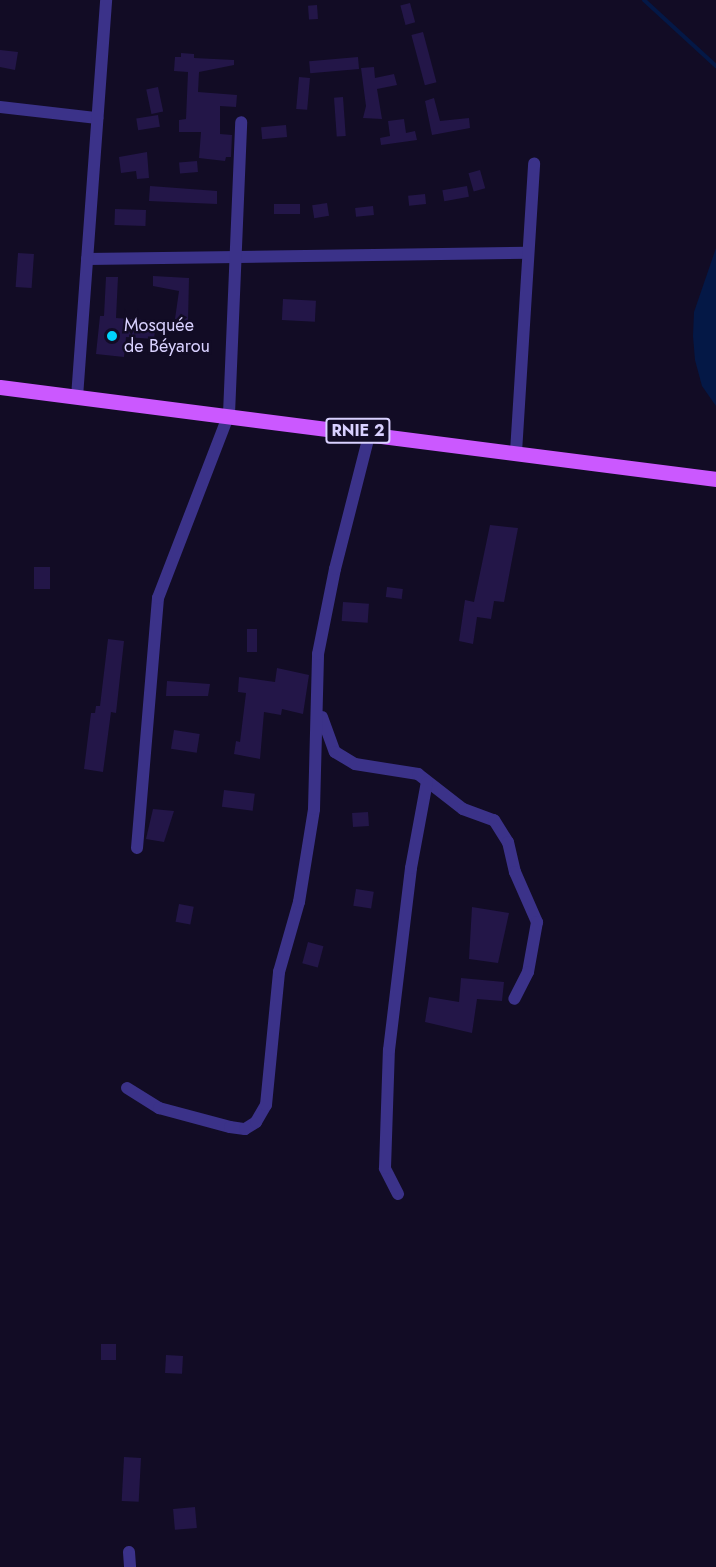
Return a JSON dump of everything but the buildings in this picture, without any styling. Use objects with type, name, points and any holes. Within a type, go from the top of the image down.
[{"type":"main road","name":"RNIE 2","points":[[0,387],[370,432],[716,479]]},
{"type":"street","points":[[77,397],[106,0]]},
{"type":"street","points":[[0,107],[97,118]]},
{"type":"street","points":[[137,848],[158,598],[229,414],[241,123]]},
{"type":"street","points":[[516,452],[534,164]]},
{"type":"street","points":[[87,259],[528,253]]},
{"type":"street","points":[[127,1088],[159,1108],[245,1129],[256,1122],[266,1105],[279,972],[299,902],[314,808],[318,654],[334,569],[370,432]]},
{"type":"street","points":[[318,701],[335,752],[355,764],[418,774],[463,809],[494,820],[508,842],[515,872],[537,922],[528,972],[514,999]]},
{"type":"street","points":[[398,1194],[385,1168],[389,1050],[411,868],[427,782]]},
{"type":"street","points":[[129,1552],[130,1567]]},
{"type":"water","points":[[716,248],[716,406],[702,386],[695,360],[693,336],[694,312]]},
{"type":"waterway","points":[[644,0],[716,66]]},
{"type":"place","name":"Mosquée de Béyarou","points":[[112,336]]}]
